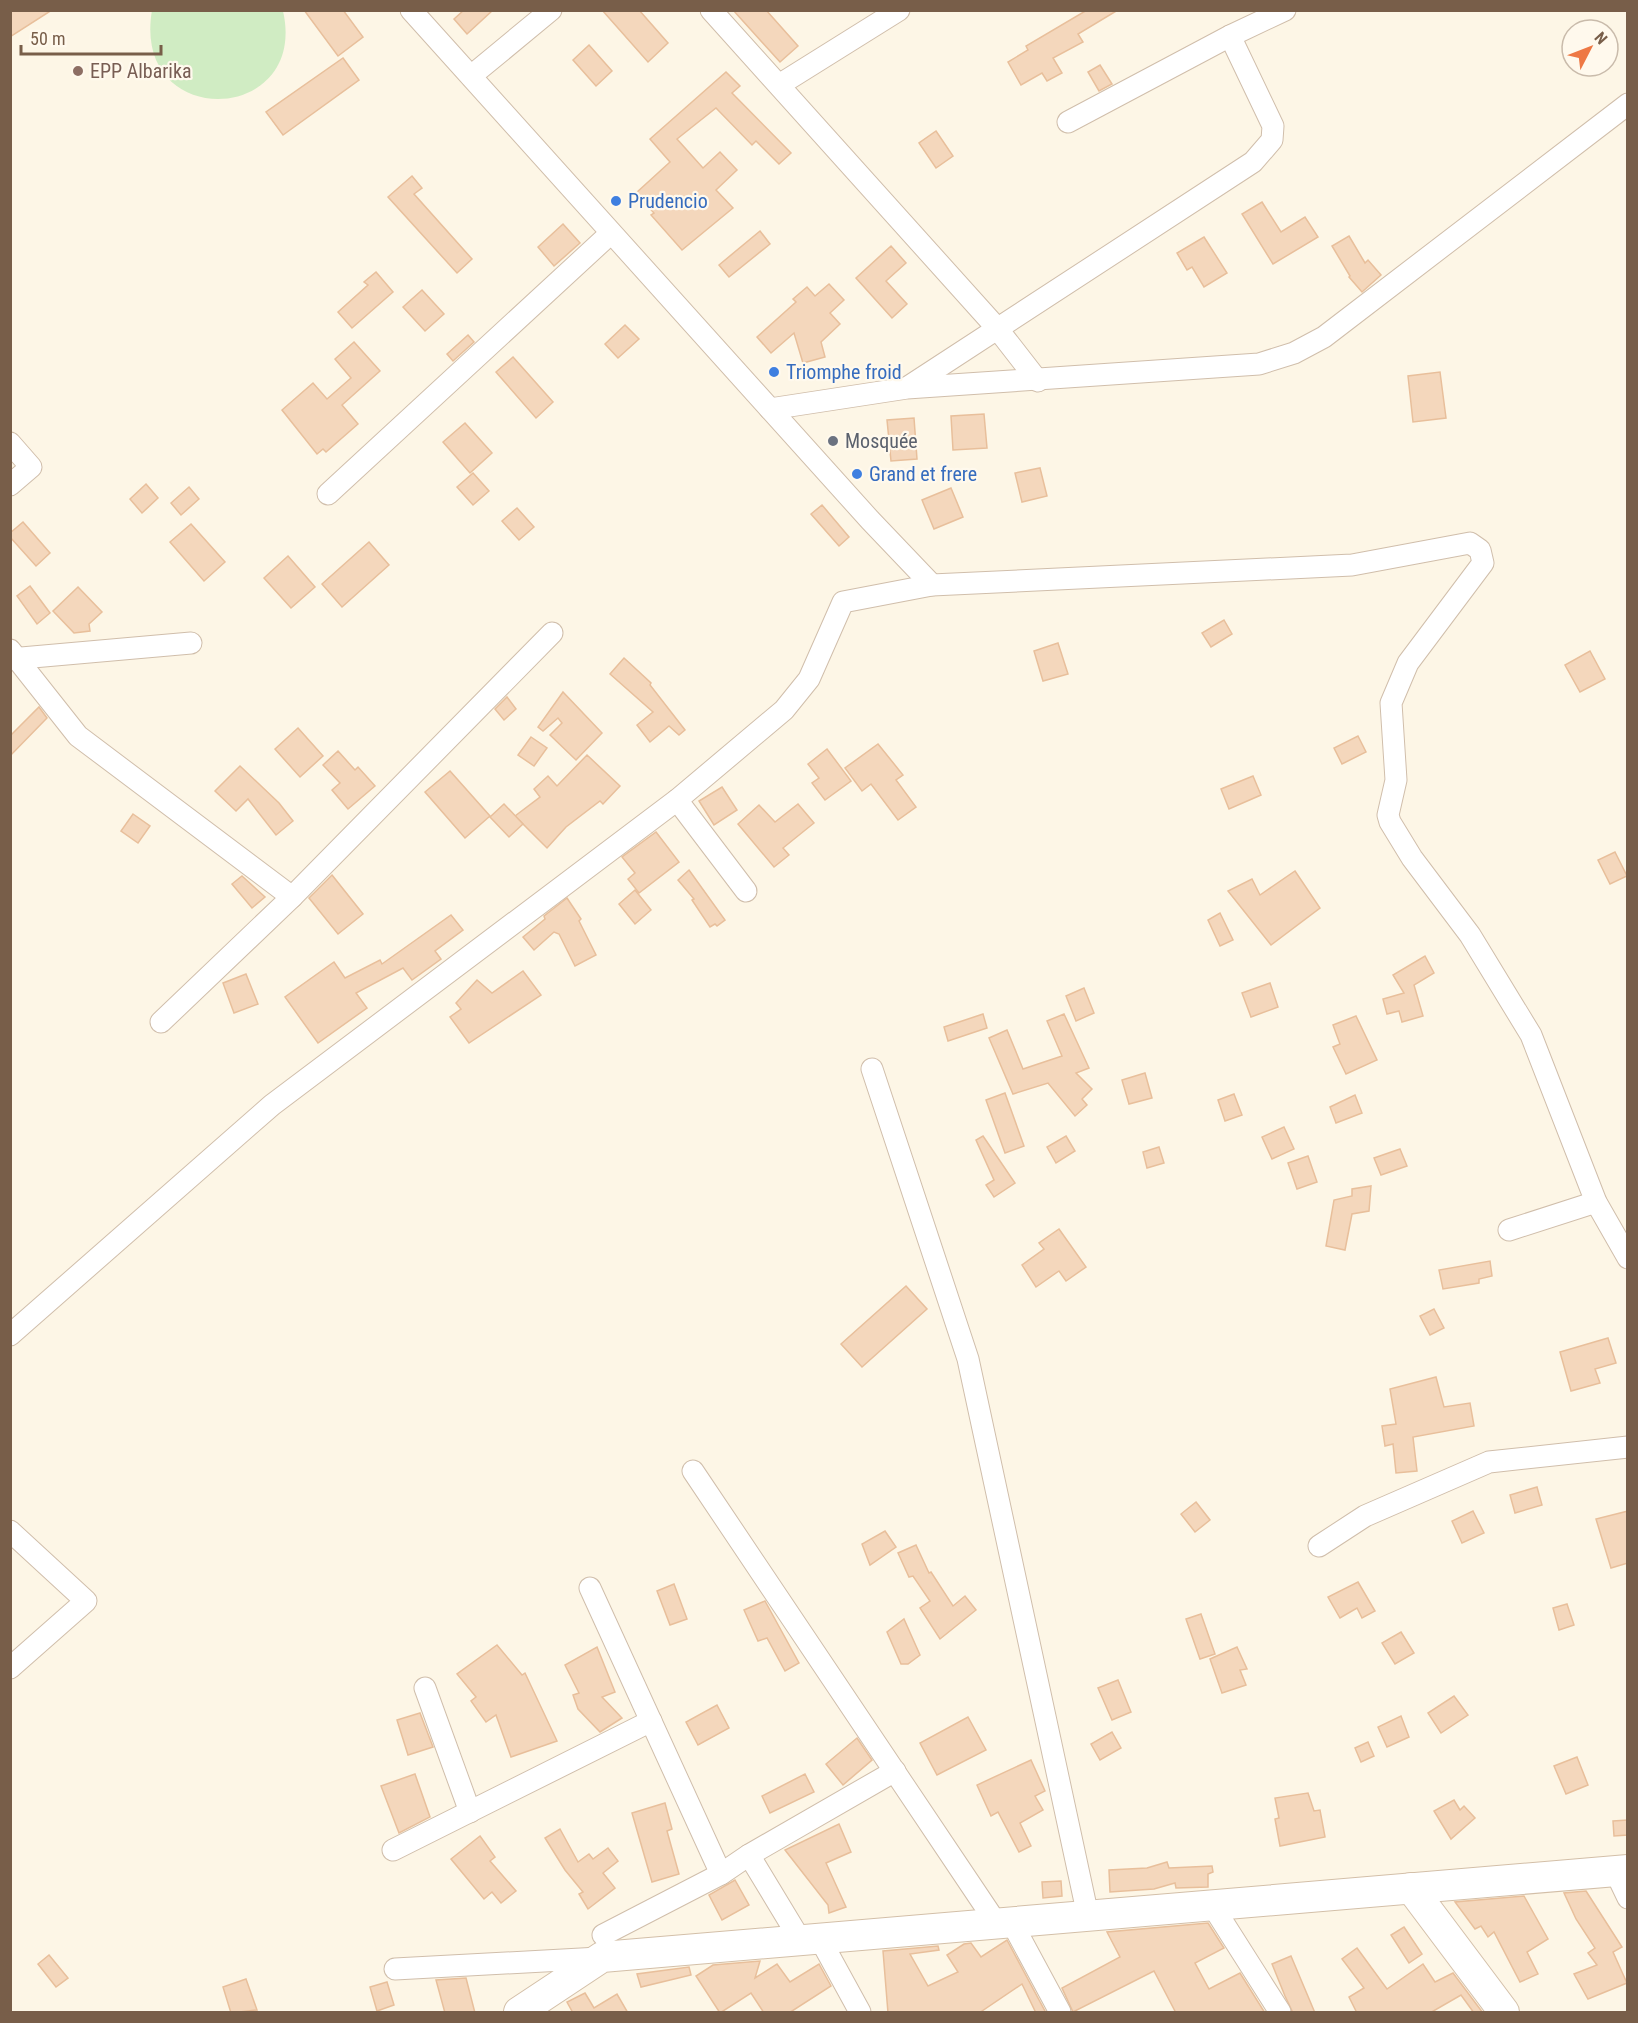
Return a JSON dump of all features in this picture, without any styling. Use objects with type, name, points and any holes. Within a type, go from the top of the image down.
[{"type":"street","points":[[411,10],[932,585]]},
{"type":"street","points":[[471,76],[551,10]]},
{"type":"street","points":[[711,10],[996,327],[1038,381]]},
{"type":"street","points":[[779,86],[899,10]]},
{"type":"street","points":[[1068,122],[1230,36],[1285,10]]},
{"type":"street","points":[[907,388],[996,327],[1253,162],[1272,140],[1273,126],[1230,36]]},
{"type":"street","points":[[770,408],[907,388],[1038,381],[1259,364],[1294,353],[1324,337],[1628,104]]},
{"type":"street","points":[[328,494],[611,233]]},
{"type":"street","points":[[10,443],[31,467],[10,485]]},
{"type":"street","points":[[10,1335],[272,1105],[677,800],[798,695],[809,679],[843,602],[932,585],[1352,565],[1470,543],[1480,550],[1484,563],[1408,663],[1391,703],[1396,780],[1388,815],[1412,858],[1470,936],[1531,1035],[1596,1202],[1628,1258]]},
{"type":"street","points":[[161,1022],[292,897],[552,633]]},
{"type":"street","points":[[12,656],[191,643]]},
{"type":"street","points":[[12,656],[78,736],[292,897]]},
{"type":"street","points":[[677,800],[746,891]]},
{"type":"street","points":[[872,1069],[968,1359],[1088,1916]]},
{"type":"street","points":[[1509,1230],[1596,1202]]},
{"type":"street","points":[[1319,1546],[1365,1516],[1489,1462],[1628,1447]]},
{"type":"street","points":[[693,1471],[895,1771],[1004,1923],[1060,2013]]},
{"type":"street","points":[[10,1531],[86,1601],[10,1668]]},
{"type":"street","points":[[590,1588],[722,1874]]},
{"type":"street","points":[[425,1688],[470,1812]]},
{"type":"street","points":[[393,1850],[651,1721]]},
{"type":"street","points":[[519,2013],[603,1946],[722,1874],[749,1855],[895,1771]]},
{"type":"street","points":[[749,1855],[811,1940],[860,2013]]},
{"type":"street","points":[[395,1969],[603,1946],[811,1940],[1621,1871],[1628,1898]]},
{"type":"street","points":[[1412,1888],[1504,2013]]},
{"type":"street","points":[[1212,1905],[1280,2013]]},
{"type":"green space","points":[[152,10],[283,11],[284,49],[271,76],[247,93],[219,99],[191,94],[167,78],[153,50]]},
{"type":"building","points":[[10,10],[52,10],[10,37]]},
{"type":"building","points":[[304,10],[343,10],[363,37],[338,56]]},
{"type":"building","points":[[464,10],[493,10],[467,34],[454,19]]},
{"type":"building","points":[[602,10],[639,10],[668,43],[648,62]]},
{"type":"building","points":[[733,10],[766,10],[798,46],[780,62]]},
{"type":"building","points":[[1087,10],[1118,10],[1078,34],[1083,42],[1053,58],[1062,73],[1047,81],[1042,73],[1021,85],[1008,62],[1028,50],[1026,46]]},
{"type":"building","points":[[589,45],[612,71],[596,86],[573,60]]},
{"type":"building","points":[[343,58],[359,80],[283,135],[266,112]]},
{"type":"building","points":[[1100,65],[1112,84],[1099,91],[1088,72]]},
{"type":"building","points":[[726,72],[740,86],[732,93],[791,153],[779,164],[756,141],[752,145],[716,108],[677,139],[703,168],[720,152],[737,170],[716,190],[733,208],[682,250],[651,215],[654,213],[636,193],[670,162],[650,139]]},
{"type":"building","points":[[936,131],[953,156],[936,168],[919,143]]},
{"type":"building","points":[[412,176],[422,188],[414,194],[472,259],[457,273],[388,197]]},
{"type":"building","points":[[1262,202],[1281,232],[1305,217],[1318,237],[1273,264],[1242,214]]},
{"type":"building","points":[[563,224],[580,243],[554,266],[538,247]]},
{"type":"building","points":[[760,231],[770,244],[729,277],[719,265]]},
{"type":"building","points":[[1349,236],[1365,263],[1368,260],[1381,275],[1362,292],[1349,277],[1332,246]]},
{"type":"building","points":[[1204,237],[1227,273],[1204,287],[1192,267],[1187,270],[1177,253]]},
{"type":"building","points":[[891,246],[906,263],[886,281],[907,304],[892,318],[856,278]]},
{"type":"building","points":[[376,272],[393,292],[352,328],[338,312],[368,285],[364,282]]},
{"type":"building","points":[[829,284],[844,300],[830,313],[840,324],[821,342],[825,357],[803,363],[794,333],[771,353],[757,337],[796,302],[793,299],[807,287],[815,296]]},
{"type":"building","points":[[422,290],[444,314],[425,331],[403,307]]},
{"type":"building","points":[[625,325],[639,339],[618,358],[605,344]]},
{"type":"building","points":[[468,335],[474,342],[453,361],[447,354]]},
{"type":"building","points":[[354,342],[380,371],[342,405],[358,424],[326,452],[323,449],[317,454],[282,410],[313,383],[327,399],[351,378],[335,359]]},
{"type":"building","points":[[513,357],[553,402],[536,418],[496,372]]},
{"type":"building","points":[[1440,372],[1446,418],[1413,422],[1408,376]]},
{"type":"building","points":[[984,414],[987,448],[953,450],[951,416]]},
{"type":"building","points":[[914,418],[917,459],[891,461],[887,420]]},
{"type":"building","points":[[465,423],[492,453],[470,473],[443,442]]},
{"type":"building","points":[[1040,468],[1047,496],[1022,502],[1015,473]]},
{"type":"building","points":[[473,473],[489,491],[473,505],[457,487]]},
{"type":"building","points":[[146,484],[158,498],[142,513],[130,499]]},
{"type":"building","points":[[189,487],[199,499],[181,515],[171,503]]},
{"type":"building","points":[[951,488],[963,517],[934,529],[922,500]]},
{"type":"building","points":[[822,505],[849,537],[839,546],[811,514]]},
{"type":"building","points":[[517,508],[534,527],[519,540],[502,521]]},
{"type":"building","points":[[23,522],[50,553],[36,566],[10,537],[10,533]]},
{"type":"building","points":[[191,524],[225,562],[204,581],[170,542]]},
{"type":"building","points":[[369,542],[389,565],[342,607],[322,584]]},
{"type":"building","points":[[288,556],[315,587],[291,608],[264,578]]},
{"type":"building","points":[[30,586],[50,613],[37,624],[17,596]]},
{"type":"building","points":[[78,587],[102,612],[89,624],[90,631],[74,633],[53,611]]},
{"type":"building","points":[[1224,620],[1232,634],[1211,647],[1202,633]]},
{"type":"building","points":[[1058,643],[1068,674],[1043,681],[1034,651]]},
{"type":"building","points":[[1590,651],[1605,679],[1580,692],[1565,665]]},
{"type":"building","points":[[624,658],[651,683],[650,685],[685,730],[679,735],[669,726],[650,742],[637,725],[653,712],[610,674]]},
{"type":"building","points":[[563,692],[602,733],[576,760],[550,735],[562,723],[558,718],[543,731],[538,727]]},
{"type":"building","points":[[507,697],[516,709],[504,720],[495,709]]},
{"type":"building","points":[[39,707],[47,718],[10,756],[10,736]]},
{"type":"building","points":[[298,728],[323,756],[300,777],[275,749]]},
{"type":"building","points":[[1358,736],[1366,752],[1342,764],[1334,748]]},
{"type":"building","points":[[531,737],[547,748],[534,766],[518,755]]},
{"type":"building","points":[[878,744],[903,775],[896,780],[916,807],[898,820],[871,784],[862,791],[845,768]]},
{"type":"building","points":[[827,749],[851,781],[825,800],[812,783],[819,778],[808,764]]},
{"type":"building","points":[[338,751],[355,770],[358,767],[375,786],[348,809],[332,790],[340,783],[323,765]]},
{"type":"building","points":[[587,755],[620,786],[603,804],[600,801],[566,827],[547,848],[515,816],[540,797],[534,789],[548,776],[557,786]]},
{"type":"building","points":[[240,766],[279,803],[293,821],[276,835],[248,799],[236,811],[215,791]]},
{"type":"building","points":[[450,771],[490,816],[465,838],[425,792]]},
{"type":"building","points":[[1253,776],[1261,795],[1229,809],[1221,789]]},
{"type":"building","points":[[722,787],[737,810],[714,825],[699,801]]},
{"type":"building","points":[[504,804],[523,824],[509,837],[490,817]]},
{"type":"building","points":[[798,804],[814,823],[783,848],[789,855],[774,867],[738,824],[759,805],[775,822]]},
{"type":"building","points":[[133,814],[150,826],[138,843],[121,831]]},
{"type":"building","points":[[656,832],[679,862],[639,893],[628,879],[635,873],[622,857]]},
{"type":"building","points":[[1615,852],[1627,876],[1610,884],[1598,860]]},
{"type":"building","points":[[689,870],[725,920],[717,926],[715,924],[710,927],[692,900],[694,899],[678,880]]},
{"type":"building","points":[[1295,871],[1320,908],[1271,945],[1228,891],[1252,879],[1260,895]]},
{"type":"building","points":[[332,875],[363,914],[338,934],[309,898]]},
{"type":"building","points":[[242,876],[265,897],[252,908],[232,884]]},
{"type":"building","points":[[635,890],[651,910],[635,924],[619,904]]},
{"type":"building","points":[[567,898],[581,919],[579,921],[596,955],[575,966],[559,934],[554,932],[534,950],[523,937]]},
{"type":"building","points":[[1220,913],[1233,940],[1220,946],[1208,920]]},
{"type":"building","points":[[451,915],[463,930],[435,951],[441,959],[412,980],[403,968],[356,993],[367,1008],[318,1043],[285,997],[334,962],[345,978],[380,960],[382,964]]},
{"type":"building","points":[[1425,956],[1434,973],[1414,985],[1423,1016],[1402,1022],[1399,1011],[1387,1014],[1383,999],[1404,993],[1393,975]]},
{"type":"building","points":[[523,971],[541,995],[469,1043],[450,1017],[461,1009],[456,1003],[477,980],[492,993]]},
{"type":"building","points":[[246,974],[258,1004],[234,1013],[223,983]]},
{"type":"building","points":[[1270,983],[1278,1007],[1251,1017],[1242,993]]},
{"type":"building","points":[[1084,988],[1094,1013],[1076,1021],[1066,996]]},
{"type":"building","points":[[983,1014],[987,1028],[948,1041],[944,1027]]},
{"type":"building","points":[[1064,1014],[1089,1068],[1076,1073],[1092,1089],[1082,1099],[1087,1105],[1075,1116],[1048,1083],[1013,1094],[989,1038],[1007,1030],[1023,1069],[1062,1056],[1047,1021]]},
{"type":"building","points":[[1356,1016],[1377,1060],[1346,1074],[1333,1047],[1340,1044],[1333,1025]]},
{"type":"building","points":[[1145,1073],[1152,1098],[1129,1104],[1122,1080]]},
{"type":"building","points":[[1005,1093],[1024,1146],[1005,1153],[986,1100]]},
{"type":"building","points":[[1234,1094],[1242,1115],[1225,1121],[1218,1100]]},
{"type":"building","points":[[1355,1095],[1362,1113],[1336,1123],[1330,1107]]},
{"type":"building","points":[[1284,1127],[1294,1149],[1272,1159],[1262,1137]]},
{"type":"building","points":[[983,1136],[1015,1183],[994,1197],[986,1185],[994,1180],[976,1140]]},
{"type":"building","points":[[1066,1136],[1075,1151],[1056,1163],[1047,1147]]},
{"type":"building","points":[[1159,1147],[1164,1163],[1147,1168],[1143,1152]]},
{"type":"building","points":[[1400,1149],[1407,1166],[1381,1175],[1374,1158]]},
{"type":"building","points":[[1308,1156],[1317,1182],[1297,1189],[1288,1163]]},
{"type":"building","points":[[1371,1186],[1369,1211],[1352,1214],[1345,1250],[1326,1246],[1334,1200],[1352,1196],[1352,1189]]},
{"type":"building","points":[[1059,1229],[1086,1267],[1066,1281],[1059,1271],[1036,1287],[1022,1265],[1044,1249],[1039,1243]]},
{"type":"building","points":[[1490,1261],[1492,1276],[1479,1279],[1479,1283],[1443,1289],[1439,1270]]},
{"type":"building","points":[[906,1286],[927,1309],[862,1367],[841,1344]]},
{"type":"building","points":[[1434,1309],[1444,1328],[1430,1335],[1420,1316]]},
{"type":"building","points":[[1608,1338],[1616,1363],[1595,1369],[1600,1383],[1571,1391],[1560,1352]]},
{"type":"building","points":[[1436,1377],[1444,1407],[1470,1403],[1474,1426],[1413,1437],[1417,1471],[1396,1473],[1393,1444],[1385,1446],[1382,1426],[1396,1424],[1390,1389]]},
{"type":"building","points":[[1537,1487],[1542,1505],[1515,1513],[1510,1495]]},
{"type":"building","points":[[1196,1502],[1210,1520],[1195,1532],[1181,1514]]},
{"type":"building","points":[[1473,1511],[1484,1533],[1462,1543],[1452,1521]]},
{"type":"building","points":[[1628,1511],[1628,1563],[1611,1568],[1596,1519]]},
{"type":"building","points":[[885,1531],[896,1547],[870,1565],[862,1544]]},
{"type":"building","points":[[916,1545],[929,1573],[931,1572],[953,1606],[965,1596],[976,1610],[940,1639],[920,1608],[930,1601],[913,1576],[909,1577],[898,1553]]},
{"type":"building","points":[[1358,1582],[1375,1611],[1362,1618],[1357,1608],[1340,1618],[1328,1597]]},
{"type":"building","points":[[674,1584],[687,1619],[670,1625],[657,1591]]},
{"type":"building","points":[[765,1601],[799,1663],[785,1671],[767,1638],[758,1641],[744,1610]]},
{"type":"building","points":[[1567,1604],[1574,1625],[1559,1630],[1553,1608]]},
{"type":"building","points":[[1201,1614],[1215,1654],[1200,1659],[1186,1619]]},
{"type":"building","points":[[904,1619],[920,1655],[908,1664],[901,1664],[887,1632]]},
{"type":"building","points":[[1401,1632],[1414,1653],[1395,1664],[1382,1643]]},
{"type":"building","points":[[497,1645],[522,1675],[525,1673],[557,1741],[511,1757],[496,1715],[486,1722],[471,1701],[476,1697],[457,1674]]},
{"type":"building","points":[[597,1647],[615,1692],[602,1697],[622,1718],[600,1732],[578,1709],[573,1695],[579,1693],[565,1665]]},
{"type":"building","points":[[1237,1647],[1247,1669],[1240,1670],[1246,1685],[1222,1693],[1210,1659]]},
{"type":"building","points":[[1118,1680],[1131,1712],[1112,1720],[1098,1688]]},
{"type":"building","points":[[1454,1696],[1468,1715],[1441,1733],[1428,1713]]},
{"type":"building","points":[[717,1705],[729,1728],[698,1745],[686,1722]]},
{"type":"building","points":[[420,1713],[433,1747],[408,1755],[397,1720]]},
{"type":"building","points":[[1401,1716],[1409,1737],[1387,1747],[1378,1727]]},
{"type":"building","points":[[968,1717],[986,1750],[937,1775],[920,1743]]},
{"type":"building","points":[[1112,1732],[1121,1748],[1100,1760],[1091,1744]]},
{"type":"building","points":[[857,1738],[872,1760],[843,1785],[826,1764]]},
{"type":"building","points":[[1368,1742],[1374,1756],[1361,1762],[1355,1748]]},
{"type":"building","points":[[1577,1757],[1588,1785],[1566,1794],[1554,1766]]},
{"type":"building","points":[[1031,1760],[1045,1791],[1035,1796],[1043,1810],[1020,1823],[1031,1846],[1019,1852],[998,1812],[991,1816],[977,1785]]},
{"type":"building","points":[[415,1774],[430,1817],[399,1833],[381,1786]]},
{"type":"building","points":[[805,1774],[814,1792],[770,1813],[762,1796]]},
{"type":"building","points":[[1308,1793],[1314,1811],[1320,1810],[1325,1837],[1280,1846],[1275,1819],[1279,1818],[1275,1798]]},
{"type":"building","points":[[1454,1800],[1460,1810],[1464,1806],[1475,1818],[1451,1839],[1434,1811]]},
{"type":"building","points":[[665,1803],[672,1829],[667,1831],[679,1874],[652,1882],[632,1813]]},
{"type":"building","points":[[1628,1820],[1628,1835],[1614,1836],[1613,1821]]},
{"type":"building","points":[[839,1824],[851,1852],[826,1863],[846,1907],[829,1913],[828,1905],[785,1850]]},
{"type":"building","points":[[560,1829],[578,1862],[589,1854],[593,1859],[608,1848],[618,1861],[603,1873],[615,1888],[588,1909],[579,1894],[583,1892],[565,1870],[545,1838]]},
{"type":"building","points":[[480,1836],[495,1857],[490,1861],[516,1891],[501,1903],[492,1892],[484,1899],[451,1859]]},
{"type":"building","points":[[1167,1862],[1169,1868],[1212,1866],[1213,1872],[1208,1874],[1208,1887],[1176,1888],[1175,1883],[1154,1889],[1110,1892],[1109,1870],[1147,1868]]},
{"type":"building","points":[[735,1880],[749,1905],[722,1920],[709,1895]]},
{"type":"building","points":[[1061,1881],[1062,1896],[1043,1898],[1042,1882]]},
{"type":"building","points":[[1586,1891],[1622,1947],[1613,1952],[1627,1983],[1588,1999],[1574,1974],[1597,1965],[1588,1953],[1595,1948],[1576,1919],[1564,1893]]},
{"type":"building","points":[[1524,1896],[1548,1939],[1527,1952],[1538,1974],[1520,1982],[1494,1932],[1488,1937],[1481,1926],[1475,1929],[1455,1902]]},
{"type":"building","points":[[1208,1923],[1224,1948],[1195,1963],[1209,1989],[1240,1973],[1265,2013],[1176,2013],[1154,1971],[1073,2012],[1062,1988],[1120,1957],[1107,1932]]},
{"type":"building","points":[[1404,1927],[1422,1954],[1409,1963],[1391,1935]]},
{"type":"building","points":[[1007,1940],[1046,2013],[1036,2013],[1022,1984],[979,2013],[888,2013],[883,1951],[938,1946],[939,1950],[910,1954],[928,1986],[958,1972],[947,1955],[964,1944],[971,1943],[981,1957]]},
{"type":"building","points":[[1357,1948],[1387,1989],[1423,1964],[1435,1982],[1453,1973],[1483,2013],[1474,2013],[1461,1995],[1430,2013],[1357,2013],[1349,1997],[1364,1988],[1342,1959]]},
{"type":"building","points":[[49,1955],[68,1978],[56,1987],[38,1964]]},
{"type":"building","points":[[1291,1956],[1315,2013],[1293,2013],[1285,1996],[1272,1964]]},
{"type":"building","points":[[760,1961],[755,1978],[777,1964],[790,1982],[819,1964],[831,1986],[789,2013],[764,2013],[751,1993],[720,2013],[696,1976],[713,1965]]},
{"type":"building","points":[[689,1967],[691,1975],[641,1987],[637,1974]]},
{"type":"building","points":[[466,1978],[475,2013],[445,2013],[436,1980]]},
{"type":"building","points":[[246,1979],[257,2010],[231,2013],[223,1987]]},
{"type":"building","points":[[387,1982],[394,2005],[377,2011],[370,1987]]},
{"type":"building","points":[[585,1993],[594,2008],[617,1994],[628,2013],[573,2013],[567,2002]]},
{"type":"place","name":"EPP Albarika","points":[[78,71]]},
{"type":"place","name":"Prudencio","points":[[616,201]]},
{"type":"place","name":"Triomphe froid","points":[[774,372]]},
{"type":"place","name":"Mosquée","points":[[833,441]]},
{"type":"place","name":"Grand et frere","points":[[857,474]]}]
